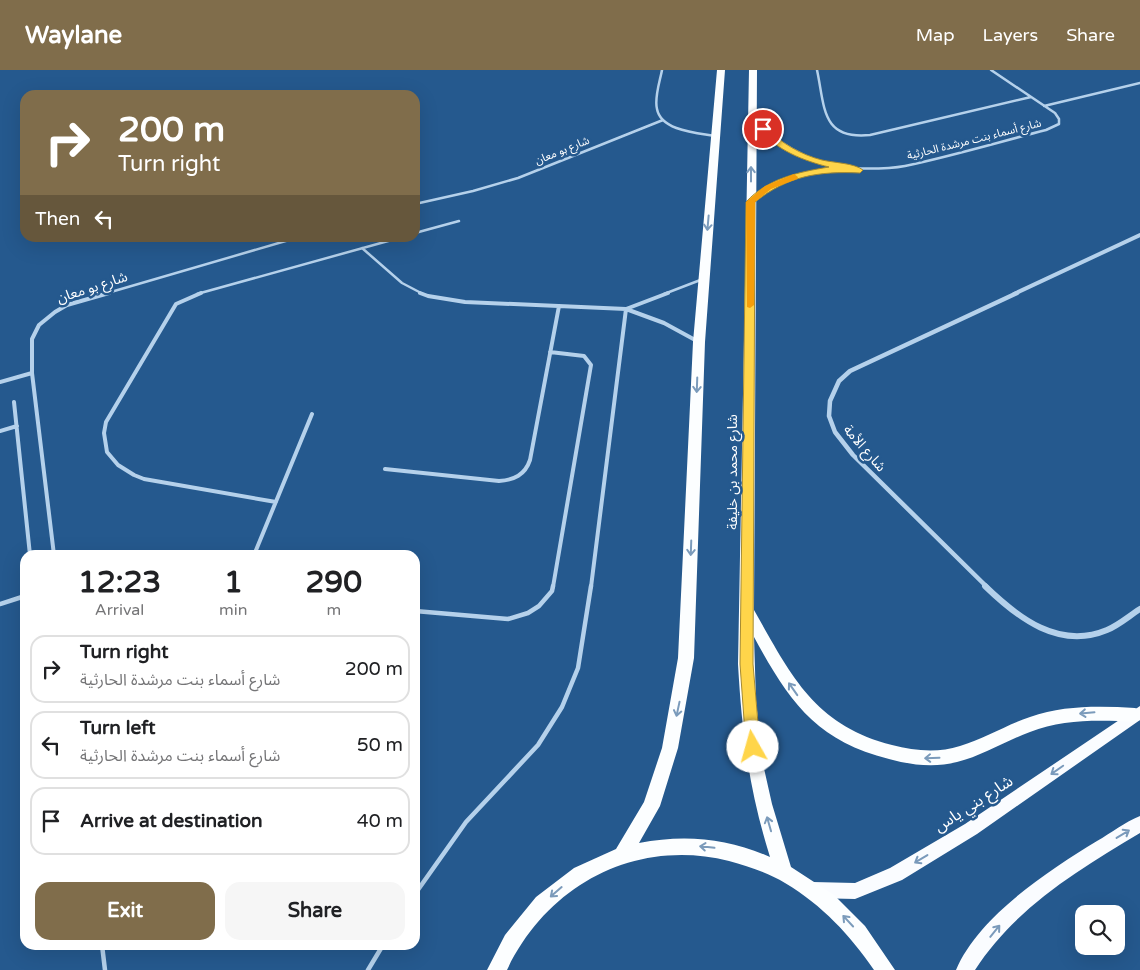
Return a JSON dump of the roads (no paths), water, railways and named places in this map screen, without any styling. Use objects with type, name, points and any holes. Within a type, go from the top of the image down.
[{"type":"highway","points":[[622,855],[651,806],[670,748],[682,693],[686,658],[698,342],[721,70]]},
{"type":"highway","name":"شارع محمد بن خليفة","points":[[753,70],[746,664],[755,765],[768,822],[783,871]]},
{"type":"highway","points":[[748,613],[796,694],[819,719],[843,737],[875,750],[922,758],[947,757],[1056,716],[1094,712],[1138,714]]},
{"type":"highway","points":[[497,970],[521,928],[542,903],[566,882],[593,866],[622,855],[654,847],[694,846],[719,848],[752,857],[783,871],[813,890],[836,909],[858,933],[885,970]]},
{"type":"main road","name":"شارع بني ياس","points":[[813,890],[856,891],[896,874],[971,829],[1138,714]]},
{"type":"main road","points":[[965,970],[998,926],[1032,895],[1068,868],[1140,824]]},
{"type":"street","name":"شارع الأمة","points":[[1140,235],[850,371],[837,384],[830,408],[831,422],[838,436],[853,455],[1009,609],[1024,620],[1042,629],[1061,634],[1094,635],[1107,630],[1140,609]]},
{"type":"lane","points":[[662,70],[656,108],[657,114],[671,125],[716,136]]},
{"type":"lane","points":[[817,70],[829,123],[833,128],[849,136],[870,135],[1031,97]]},
{"type":"lane","points":[[991,70],[1044,106]]},
{"type":"lane","name":"شارع أسماء بنت مرشدة الحارثية","points":[[1044,106],[1140,83]]},
{"type":"lane","name":"شارع أسماء بنت مرشدة الحارثية","points":[[751,202],[768,188],[786,179],[807,173],[830,169],[860,170],[904,166],[1053,128],[1059,124],[1059,119],[1044,106]]},
{"type":"lane","name":"شارع أسماء بنت مرشدة الحارثية","points":[[751,114],[772,138],[785,147],[818,162],[860,170]]},
{"type":"lane","name":"شارع بو معان","points":[[420,203],[473,191],[518,178],[663,120]]},
{"type":"lane","points":[[420,232],[459,221]]},
{"type":"lane","name":"شارع بو معان","points":[[53,550],[32,373],[32,333],[54,311],[81,300],[282,242]]},
{"type":"lane","points":[[276,502],[144,479],[126,473],[112,460],[105,447],[103,435],[106,422],[176,304],[181,300],[193,295],[385,242]]},
{"type":"lane","points":[[362,248],[402,283],[428,296],[465,302],[626,309],[664,323],[698,342]]},
{"type":"lane","points":[[626,309],[703,279]]},
{"type":"lane","points":[[385,469],[498,481],[511,480],[521,476],[528,469],[559,306]]},
{"type":"lane","points":[[420,887],[466,822],[538,745],[562,707],[578,668],[585,630],[626,309]]},
{"type":"lane","points":[[420,611],[508,619],[522,616],[535,610],[546,601],[552,590],[591,365],[584,356],[550,352]]},
{"type":"lane","points":[[0,382],[32,373]]},
{"type":"lane","points":[[14,402],[29,550]]},
{"type":"lane","points":[[256,550],[312,414]]},
{"type":"lane","points":[[0,431],[17,426]]},
{"type":"lane","points":[[0,604],[20,598]]},
{"type":"lane","points":[[103,950],[105,970]]},
{"type":"lane","points":[[368,970],[380,950]]}]
